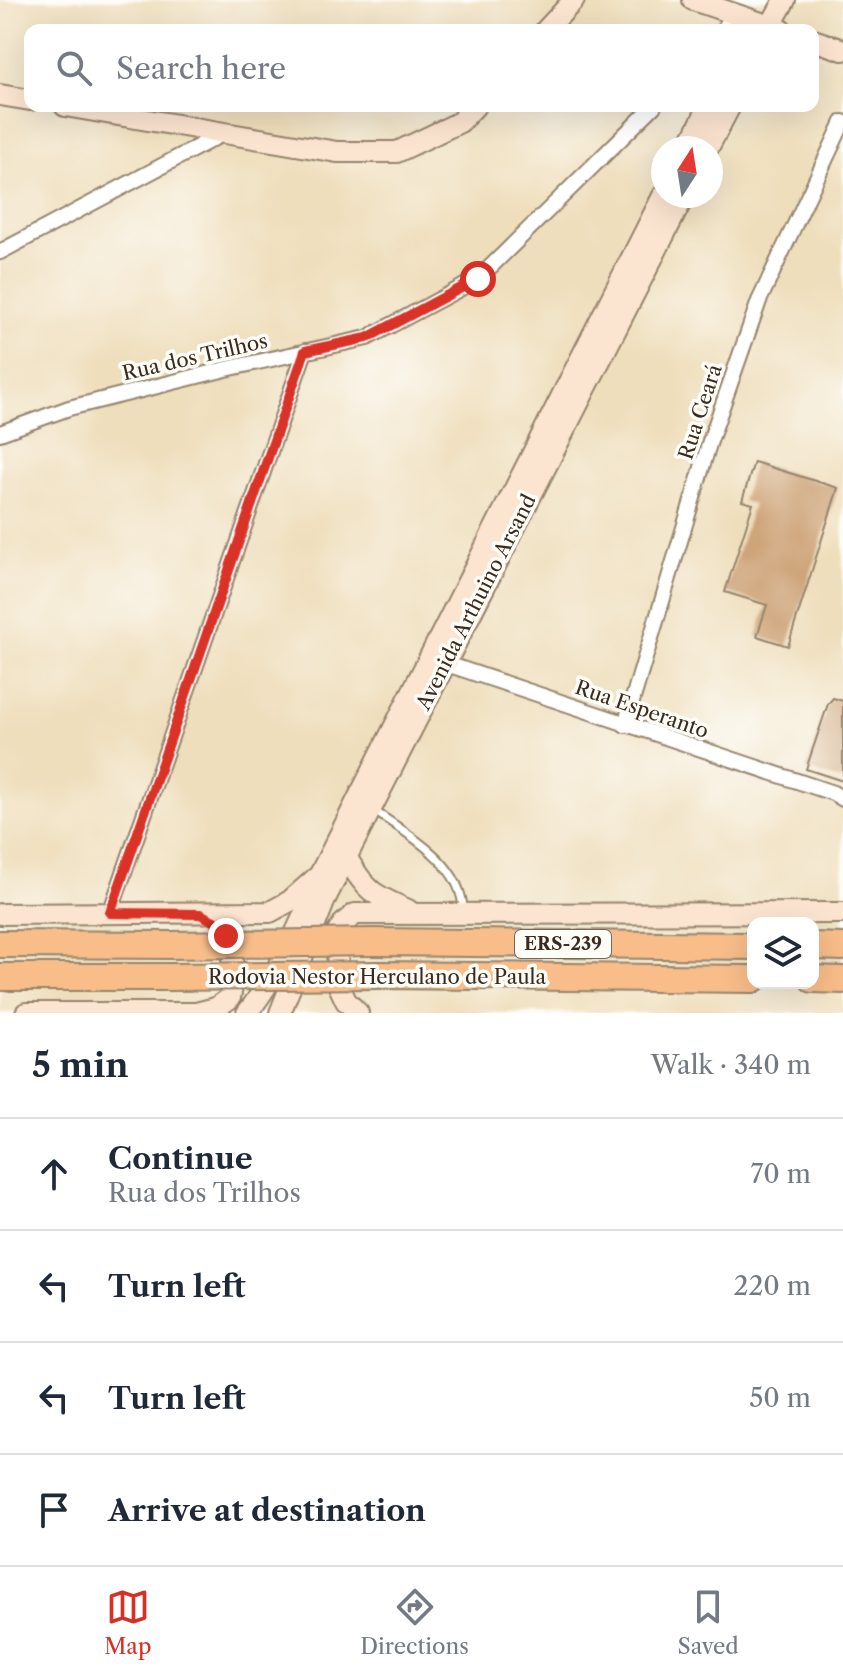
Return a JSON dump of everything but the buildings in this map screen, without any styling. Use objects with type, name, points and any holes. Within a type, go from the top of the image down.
[{"type":"highway","name":"Rodovia Nestor Herculano de Paula","points":[[0,944],[372,942],[747,946]]},
{"type":"highway","points":[[819,946],[843,947]]},
{"type":"highway","name":"Rodovia Nestor Herculano de Paula","points":[[0,977],[380,975],[747,979]]},
{"type":"highway","points":[[819,979],[843,980]]},
{"type":"main road","points":[[552,24],[574,0]]},
{"type":"main road","points":[[693,0],[739,19]]},
{"type":"main road","points":[[775,24],[785,0]]},
{"type":"main road","points":[[819,42],[843,50]]},
{"type":"main road","points":[[0,95],[24,99]]},
{"type":"main road","points":[[99,112],[337,152],[397,152],[460,122],[469,112]]},
{"type":"main road","points":[[694,136],[706,112]]},
{"type":"main road","points":[[714,136],[727,112]]},
{"type":"main road","name":"Avenida Arthuino Arsand","points":[[280,1013],[326,897],[371,809],[436,661],[657,208]]},
{"type":"main road","name":"Avenida Arthuino Arsand","points":[[247,1013],[261,996],[312,896],[319,876],[678,208]]},
{"type":"main road","points":[[347,858],[361,881],[376,896],[416,913]]},
{"type":"main road","points":[[0,914],[270,912],[290,901],[319,876]]},
{"type":"main road","points":[[358,1013],[346,1001],[339,986],[336,935],[355,914],[841,910]]},
{"type":"main road","points":[[26,1013],[196,1013],[216,1008],[230,998],[234,968],[220,924],[200,914]]},
{"type":"street","name":"Rua dos Trilhos","points":[[0,433],[69,408],[367,338],[478,279],[648,112]]},
{"type":"street","name":"Rua Ceará","points":[[625,725],[709,444],[759,301],[843,122]]},
{"type":"street","points":[[0,252],[222,134]]},
{"type":"street","points":[[110,913],[305,351]]},
{"type":"street","name":"Rua Esperanto","points":[[436,661],[833,793],[843,799]]},
{"type":"lane","points":[[371,809],[414,840],[446,869],[458,884],[463,898],[463,912]]},
{"type":"route","points":[[226,936],[220,924],[200,914],[110,913],[305,351],[367,338],[478,279]]}]
